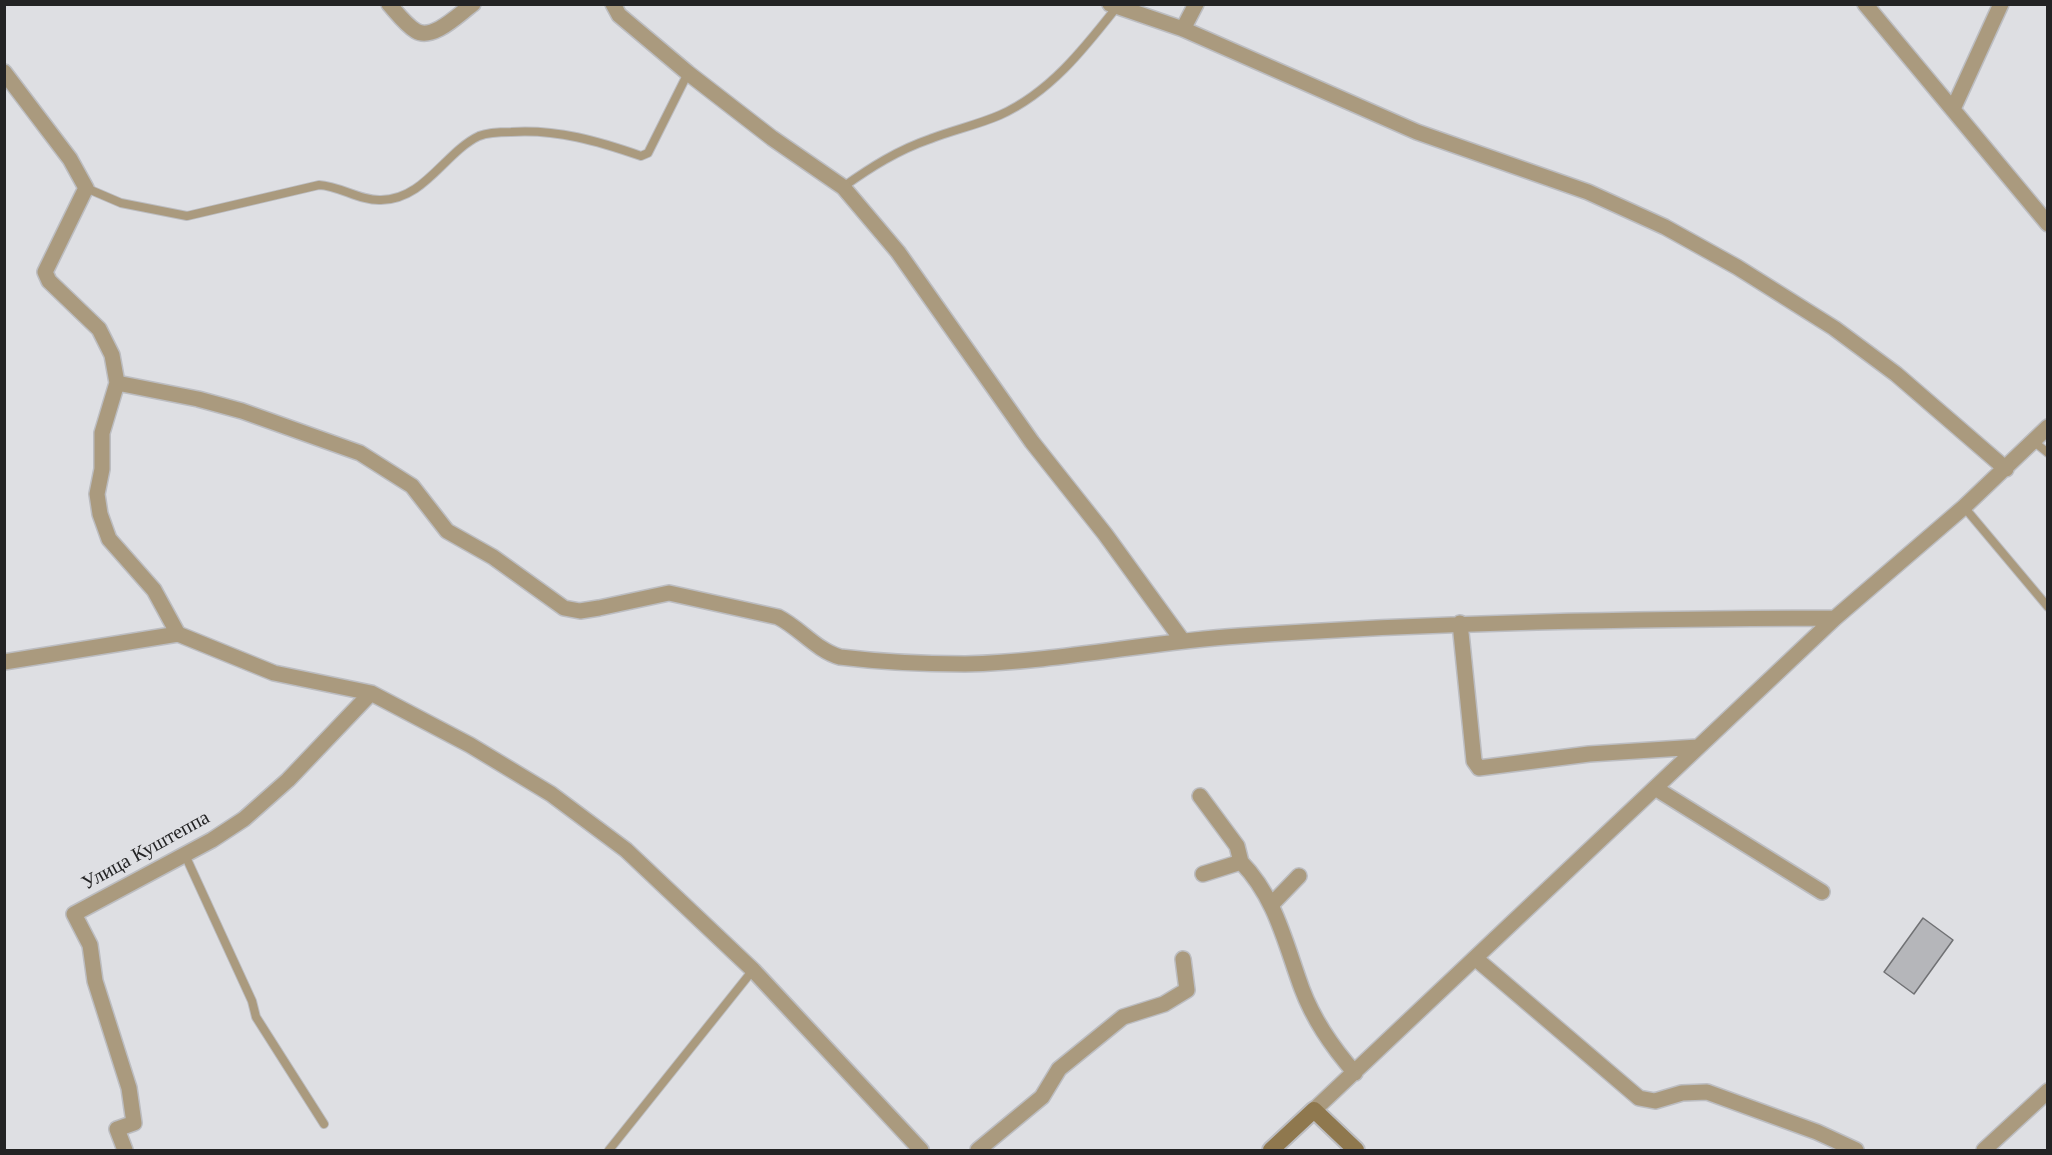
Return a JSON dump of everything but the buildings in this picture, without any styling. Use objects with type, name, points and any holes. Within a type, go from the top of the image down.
[{"type":"main road","points":[[1271,1150],[1314,1110],[1356,1150]]},
{"type":"street","points":[[389,4],[414,30],[422,33],[438,29],[473,4]]},
{"type":"street","points":[[613,4],[619,15],[688,73],[772,138],[843,187],[898,252],[1032,442],[1182,640]]},
{"type":"street","points":[[1183,29],[1196,4]]},
{"type":"street","points":[[1865,4],[2048,224]]},
{"type":"street","points":[[1953,109],[2001,4]]},
{"type":"street","points":[[1113,6],[1183,29],[1417,132],[1588,192],[1665,227],[1737,267],[1834,328],[1896,374],[2006,469]]},
{"type":"street","points":[[4,72],[70,159],[86,188],[45,272],[49,281],[99,329],[112,355],[117,383],[102,433],[102,469],[97,494],[100,514],[109,538],[154,590],[178,634]]},
{"type":"street","points":[[117,383],[198,399],[242,411],[360,453],[412,486],[447,531],[493,557],[564,608],[580,611],[669,593],[778,617],[792,624],[827,653],[875,661],[966,664],[1068,656],[1182,640],[1461,623],[1835,618]]},
{"type":"street","points":[[1314,1110],[1356,1073],[1835,618],[1964,507],[2048,427]]},
{"type":"street","points":[[1461,623],[1474,761],[1479,768],[1589,754],[1698,747]]},
{"type":"street","points":[[4,662],[178,634],[274,673],[371,693],[470,745],[551,794],[626,850],[753,970],[921,1150]]},
{"type":"street","name":"Улица Куштеппа","points":[[125,1150],[117,1129],[134,1124],[129,1088],[95,981],[90,945],[74,914],[185,855],[244,819],[288,780],[371,693]]},
{"type":"street","points":[[1655,788],[1822,892]]},
{"type":"street","points":[[1200,796],[1237,846],[1241,862],[1255,877],[1281,923],[1302,989],[1314,1016],[1330,1044],[1356,1073]]},
{"type":"street","points":[[1203,874],[1241,862]]},
{"type":"street","points":[[1271,905],[1299,876]]},
{"type":"street","points":[[1475,958],[1639,1098],[1655,1101],[1689,1092],[1707,1092],[1817,1132],[1856,1150]]},
{"type":"street","points":[[978,1150],[1042,1097],[1059,1069],[1124,1017],[1164,1004],[1187,990],[1183,959]]},
{"type":"street","points":[[1984,1150],[2048,1091]]},
{"type":"lane","points":[[843,187],[873,165],[903,150],[1000,115],[1030,98],[1058,76],[1084,48],[1113,6]]},
{"type":"lane","points":[[86,188],[121,203],[187,216],[319,185],[333,186],[382,201],[428,180],[466,145],[479,136],[491,133],[529,131],[565,133],[641,156],[648,153],[688,73]]},
{"type":"lane","points":[[2033,441],[2048,453]]},
{"type":"lane","points":[[1964,507],[2048,608]]},
{"type":"lane","points":[[185,855],[252,1001],[256,1017],[324,1124]]},
{"type":"lane","points":[[609,1150],[753,970]]}]
